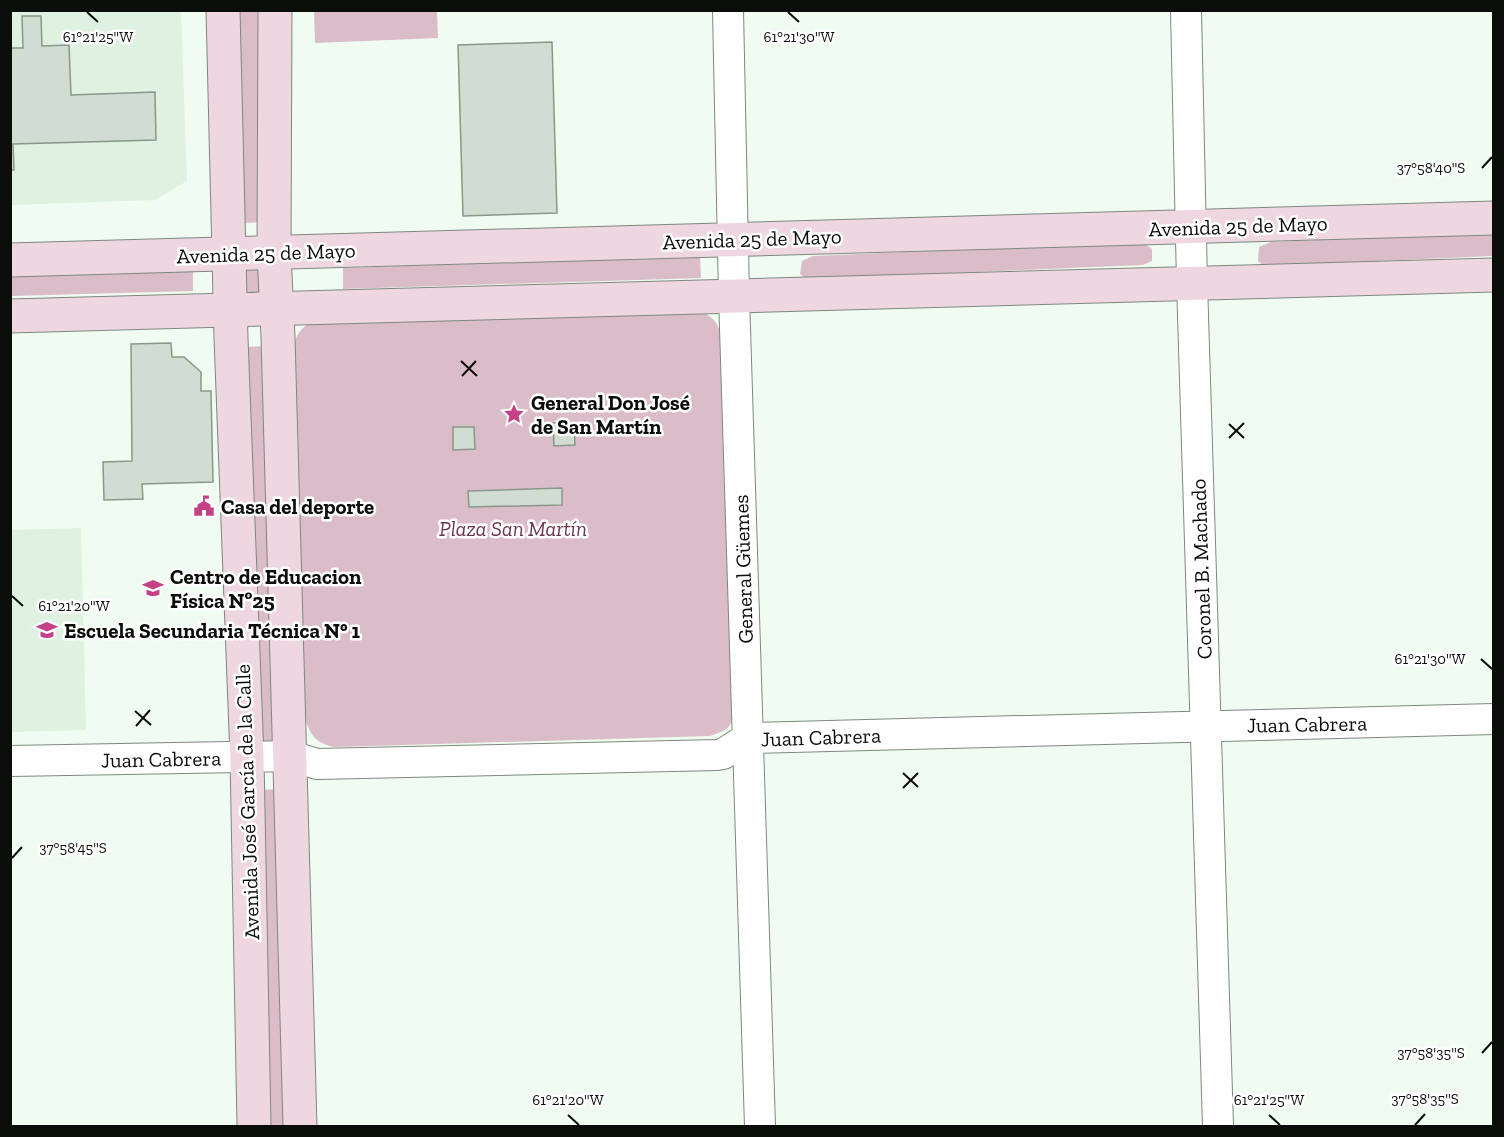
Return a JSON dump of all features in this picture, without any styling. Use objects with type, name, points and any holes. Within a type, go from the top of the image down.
[{"type":"main road","name":"Avenida José García de la Calle","points":[[223,10],[230,310],[247,758],[255,1126]]},
{"type":"main road","name":"Avenida José García de la Calle","points":[[275,10],[274,253],[291,756],[300,1126]]},
{"type":"main road","name":"Avenida 25 de Mayo","points":[[10,260],[1494,218]]},
{"type":"main road","points":[[10,316],[1494,275]]},
{"type":"street","name":"General Güemes","points":[[728,10],[760,1126]]},
{"type":"street","name":"Coronel B. Machado","points":[[1186,10],[1192,283],[1218,1126]]},
{"type":"street","name":"Juan Cabrera","points":[[10,760],[291,756],[323,764],[717,755],[723,754],[748,738],[1494,719]]},
{"type":"shaded area","points":[[10,11],[181,11],[187,181],[155,200],[11,205]]},
{"type":"shaded area","name":"Escuela Secundaria Técnica N° 1","points":[[81,528],[86,730],[11,732],[11,530]]},
{"type":"green space","points":[[235,11],[259,11],[267,222],[243,223]]},
{"type":"green space","points":[[314,11],[437,11],[438,38],[315,43]]},
{"type":"green space","points":[[1493,233],[1493,256],[1264,266],[1258,261],[1259,247],[1271,242]]},
{"type":"green space","points":[[1143,242],[1152,249],[1152,261],[1143,265],[806,279],[800,274],[802,261],[813,256]]},
{"type":"green space","points":[[700,257],[701,278],[343,289],[343,268]]},
{"type":"green space","points":[[260,268],[260,295],[245,296],[241,270]]},
{"type":"green space","points":[[193,269],[193,291],[11,296],[10,275]]},
{"type":"green space","name":"Plaza San Martín","points":[[704,313],[715,322],[721,335],[735,714],[732,723],[723,731],[710,736],[335,747],[323,744],[315,738],[305,718],[293,349],[295,340],[302,329],[313,321]]},
{"type":"green space","points":[[267,346],[282,746],[257,747],[243,347]]},
{"type":"green space","points":[[281,789],[294,1126],[269,1126],[257,790]]},
{"type":"building","points":[[22,16],[41,16],[42,46],[69,45],[71,95],[155,92],[156,140],[13,144],[14,170],[10,170],[10,48],[23,48]]},
{"type":"building","points":[[552,42],[557,213],[463,216],[458,45]]},
{"type":"building","points":[[171,343],[172,357],[184,357],[201,372],[201,391],[211,391],[213,482],[142,484],[143,499],[104,500],[103,462],[132,461],[131,344]]},
{"type":"building","points":[[553,423],[574,423],[575,445],[554,446]]},
{"type":"building","points":[[453,427],[474,427],[475,449],[453,450]]},
{"type":"building","points":[[562,488],[562,505],[469,507],[468,491]]},
{"type":"place","name":"General Don José de San Martín","points":[[514,414]]},
{"type":"place","name":"Casa del deporte","points":[[204,506]]},
{"type":"place","name":"Centro de Educacion Física Nº25","points":[[153,588]]},
{"type":"place","name":"Escuela Secundaria Técnica N° 1","points":[[47,630]]}]
